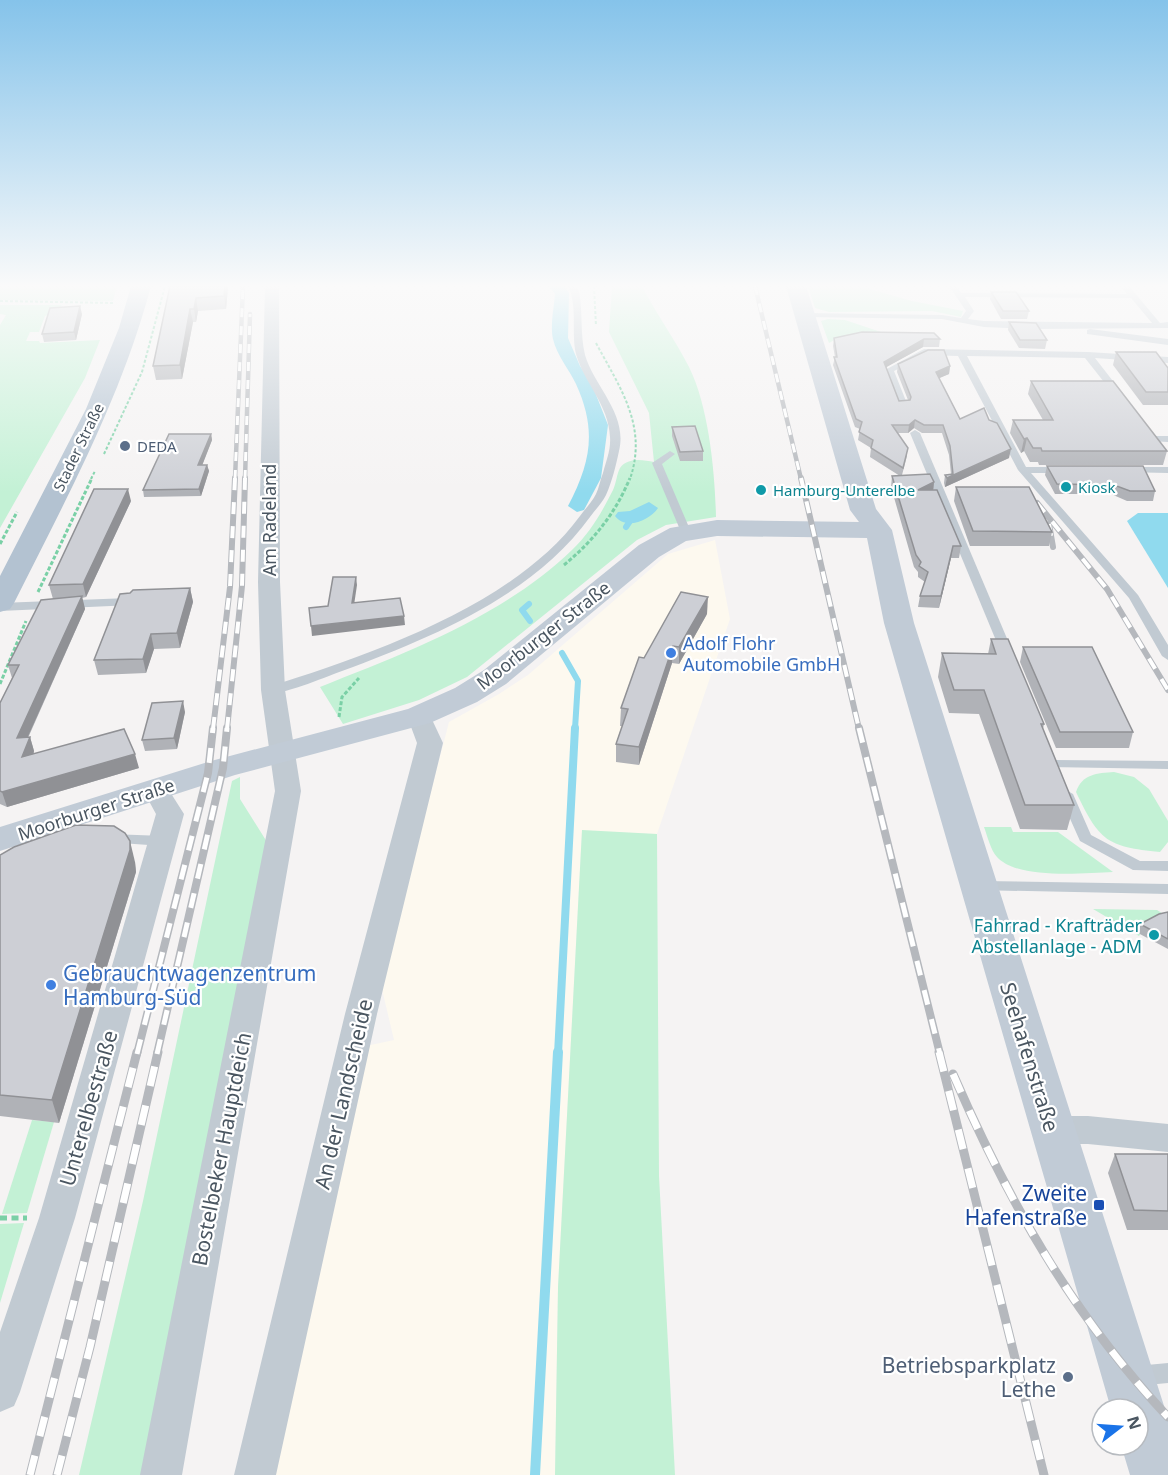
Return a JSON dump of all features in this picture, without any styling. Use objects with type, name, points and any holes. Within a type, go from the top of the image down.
[{"type":"main road","name":"Stader Straße","points":[[0,605],[120,355]]},
{"type":"main road","points":[[817,355],[863,510],[879,530]]},
{"type":"main road","name":"Moorburger Straße","points":[[0,839],[336,737],[419,716],[466,695],[495,677],[649,550],[668,538],[686,532],[717,528],[879,530]]},
{"type":"main road","name":"Seehafenstraße","points":[[879,530],[899,623],[1133,1397]]},
{"type":"main road","name":"Seehafenstraße","points":[[1150,1450],[1158,1475]]},
{"type":"street","name":"Am Radeland","points":[[271,355],[269,582],[273,690],[282,753]]},
{"type":"street","name":"An der Landscheide","points":[[255,1475],[361,1014],[430,743],[419,716]]},
{"type":"street","name":"Bostelbeker Hauptdeich","points":[[161,1475],[288,791],[282,753]]},
{"type":"street","name":"Unterelbestraße","points":[[0,1392],[57,1218],[170,814],[156,790]]},
{"type":"street","points":[[1052,1130],[1088,1130],[1168,1138]]},
{"type":"lane","points":[[273,690],[347,667],[443,625],[488,600],[527,573],[581,524],[608,479],[615,449],[610,410],[581,355]]},
{"type":"lane","points":[[903,406],[888,370],[918,355]]},
{"type":"lane","points":[[962,355],[1023,470],[1134,597],[1168,656]]},
{"type":"lane","points":[[1077,355],[1168,360]]},
{"type":"lane","points":[[1088,355],[1124,402]]},
{"type":"lane","points":[[1145,430],[1163,453]]},
{"type":"lane","points":[[915,433],[1012,665]]},
{"type":"lane","points":[[1152,439],[1168,439]]},
{"type":"lane","points":[[670,454],[657,463],[686,532]]},
{"type":"lane","points":[[1023,470],[1079,470]]},
{"type":"lane","points":[[1112,470],[1168,470]]},
{"type":"lane","points":[[0,605],[129,602]]},
{"type":"lane","points":[[1168,765],[1056,770],[1085,838],[1138,866],[1168,866]]},
{"type":"lane","points":[[96,838],[163,841]]},
{"type":"lane","points":[[977,886],[1168,889]]},
{"type":"lane","points":[[1137,1397],[1168,1373]]},
{"type":"path","points":[[558,570],[575,558],[607,521],[627,488],[638,446],[632,412],[603,355]]},
{"type":"path","points":[[336,737],[342,697],[360,676]]},
{"type":"path","points":[[0,1218],[27,1218]]},
{"type":"shaded area","points":[[715,540],[730,619],[657,834],[582,831],[558,1287],[555,1475],[272,1475],[366,1046],[394,1040],[381,985],[449,722],[528,675],[668,554]]},
{"type":"green space","points":[[0,355],[94,355],[85,378],[0,528]]},
{"type":"green space","points":[[620,355],[683,355],[696,383],[706,420],[710,440],[716,517],[666,525],[637,540],[467,677],[419,700],[343,724],[320,687],[420,646],[485,614],[545,574],[572,550],[595,522],[614,488],[620,468],[627,462],[636,460],[654,462],[649,413]]},
{"type":"green space","points":[[1114,772],[1134,777],[1149,789],[1168,821],[1168,842],[1160,852],[1116,843],[1098,831],[1091,821],[1076,792],[1086,778]]},
{"type":"green space","points":[[240,777],[240,799],[267,842],[143,1475],[79,1475],[143,1201],[232,781]]},
{"type":"green space","points":[[984,827],[1011,827],[1013,832],[1058,832],[1113,872],[1052,874],[1020,869],[997,857]]},
{"type":"green space","points":[[582,830],[657,834],[659,1176],[675,1475],[555,1475],[558,1287]]},
{"type":"green space","points":[[1093,909],[1157,910],[1168,917],[1142,931],[1139,936]]},
{"type":"green space","points":[[32,1120],[54,1122],[27,1213],[2,1214]]},
{"type":"green space","points":[[24,1223],[0,1303],[0,1224]]},
{"type":"water","points":[[1138,513],[1168,513],[1168,588],[1127,521]]},
{"type":"building","points":[[155,355],[182,355],[180,365],[153,366]]},
{"type":"building","points":[[837,355],[896,355],[884,362],[899,401],[910,400],[911,397],[898,364],[918,355],[946,355],[950,366],[936,372],[960,419],[984,408],[989,420],[997,423],[1011,449],[947,478],[945,475],[953,474],[950,446],[943,425],[924,425],[915,420],[909,425],[892,425],[908,448],[903,468],[871,448],[873,440],[859,432],[862,422],[856,419],[834,357],[837,357]]},
{"type":"building","points":[[1118,355],[1158,355],[1168,368],[1168,392],[1146,392]]},
{"type":"building","points":[[1031,381],[1113,381],[1167,451],[1042,451],[1041,448],[1033,448],[1027,438],[1024,439],[1013,420],[1053,420]]},
{"type":"building","points":[[695,426],[703,451],[680,452],[672,427]]},
{"type":"building","points":[[169,434],[211,434],[198,465],[207,465],[199,489],[143,490]]},
{"type":"building","points":[[1047,466],[1143,466],[1155,491],[1130,491],[1114,485],[1057,484]]},
{"type":"building","points":[[930,474],[934,482],[918,490],[937,490],[961,546],[953,546],[941,596],[920,596],[928,572],[919,566],[921,562],[916,555],[892,476]]},
{"type":"building","points":[[956,487],[1029,487],[1052,532],[973,531]]},
{"type":"building","points":[[94,489],[128,489],[83,584],[49,585]]},
{"type":"building","points":[[333,577],[356,577],[352,603],[400,598],[404,616],[311,626],[309,608],[328,606]]},
{"type":"building","points":[[190,588],[177,633],[151,634],[143,659],[94,660],[120,594],[130,593],[133,590]]},
{"type":"building","points":[[681,592],[708,597],[679,647],[673,646],[639,747],[616,744],[628,709],[621,708],[639,657],[644,658]]},
{"type":"building","points":[[82,596],[17,738],[30,737],[22,757],[124,729],[135,754],[2,792],[0,791],[0,703],[19,665],[8,665],[41,600]]},
{"type":"building","points":[[991,639],[1008,639],[1044,724],[1041,724],[1074,805],[1025,805],[984,690],[954,690],[942,653],[996,654]]},
{"type":"building","points":[[1023,647],[1092,647],[1133,732],[1060,732]]},
{"type":"building","points":[[183,701],[174,738],[142,740],[152,703]]},
{"type":"building","name":"Gebrauchtwagenzentrum Hamburg-Süd","points":[[76,825],[114,826],[125,833],[130,841],[130,850],[52,1100],[0,1095],[0,855],[14,847]]},
{"type":"building","points":[[1168,912],[1168,939],[1140,924],[1159,914]]},
{"type":"building","points":[[1115,1154],[1168,1154],[1168,1211],[1134,1210]]},
{"type":"waterway","points":[[567,355],[572,367],[583,382],[599,425],[592,478],[577,506]]},
{"type":"waterway","points":[[625,516],[632,518],[649,508]]},
{"type":"waterway","points":[[626,527],[632,518]]},
{"type":"waterway","points":[[529,604],[522,610],[530,621]]},
{"type":"waterway","points":[[562,653],[578,681],[575,729]]},
{"type":"waterway","points":[[558,1054],[575,728]]},
{"type":"waterway","points":[[535,1475],[558,1052]]},
{"type":"railway","points":[[235,479],[240,355]]},
{"type":"railway","points":[[245,479],[249,355]]},
{"type":"railway","points":[[771,355],[801,479]]},
{"type":"railway","points":[[213,729],[230,587],[235,478]]},
{"type":"railway","points":[[227,729],[242,586],[245,478]]},
{"type":"railway","points":[[801,478],[859,729]]},
{"type":"railway","points":[[1037,503],[1107,589],[1168,690]]},
{"type":"railway","points":[[1049,524],[1053,547]]},
{"type":"railway","points":[[137,1054],[208,773],[213,728]]},
{"type":"railway","points":[[157,1054],[223,768],[227,728]]},
{"type":"railway","points":[[859,728],[940,1054]]},
{"type":"railway","points":[[30,1475],[137,1052]]},
{"type":"railway","points":[[57,1475],[90,1347],[158,1052]]},
{"type":"railway","points":[[939,1052],[1044,1475]]},
{"type":"railway","points":[[953,1074],[997,1168],[1046,1255],[1102,1338],[1133,1378],[1168,1417]]},
{"type":"place","name":"DEDA","points":[[125,446]]},
{"type":"place","name":"Kiosk","points":[[1066,487]]},
{"type":"place","name":"Hamburg-Unterelbe","points":[[761,490]]},
{"type":"place","name":"Adolf Flohr Automobile GmbH","points":[[671,653]]},
{"type":"place","name":"Fahrrad - Krafträder Abstellanlage - ADM","points":[[1154,935]]},
{"type":"place","name":"Gebrauchtwagenzentrum Hamburg-Süd","points":[[51,985]]},
{"type":"place","name":"Zweite Hafenstraße","points":[[1099,1205]]},
{"type":"place","name":"Betriebsparkplatz Lethe","points":[[1068,1377]]}]
